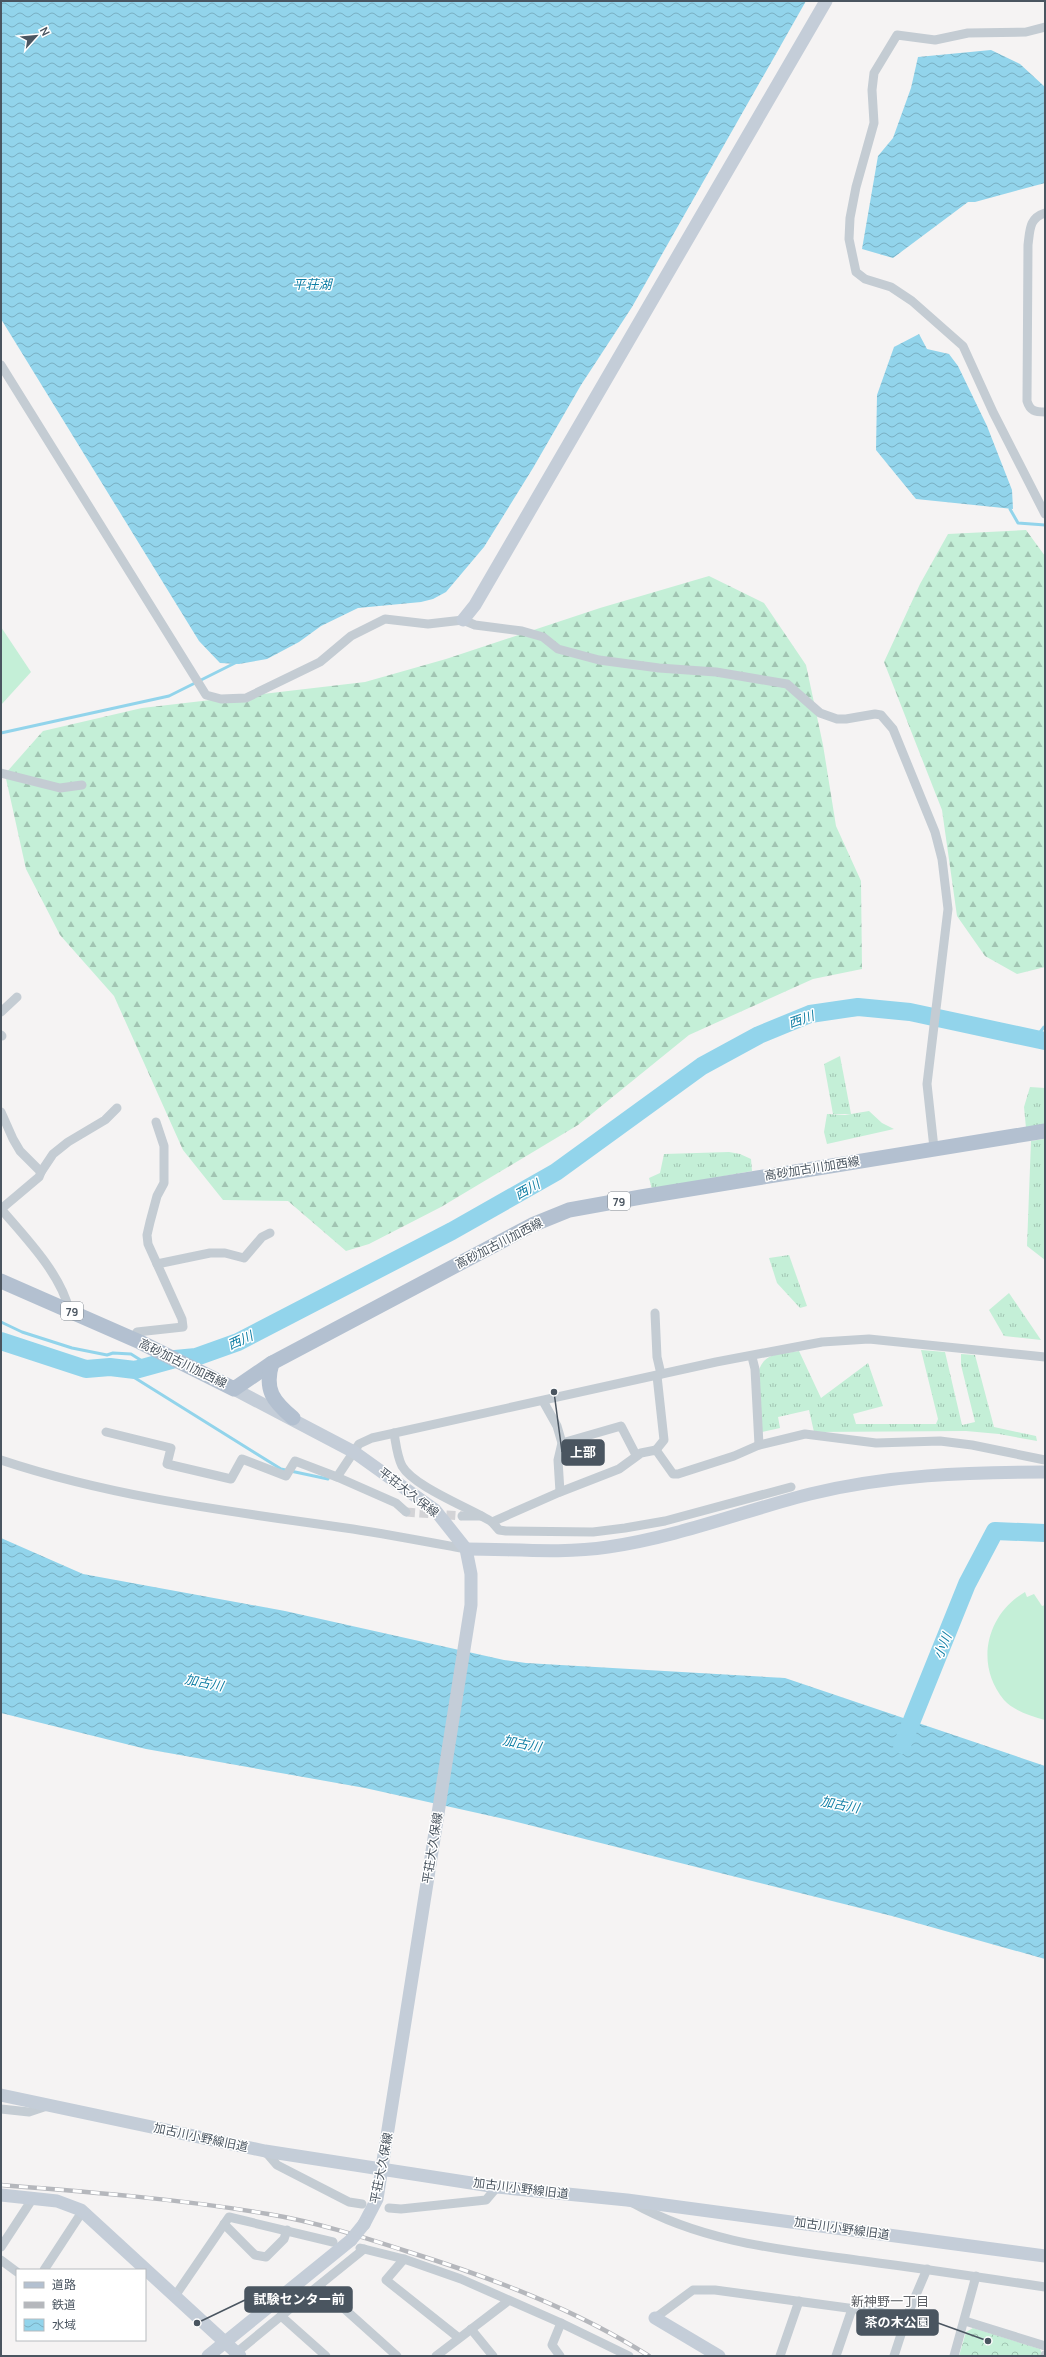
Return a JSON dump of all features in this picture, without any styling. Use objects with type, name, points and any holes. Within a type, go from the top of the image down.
[{"type":"main road","name":"高砂加古川加西線","points":[[1,1281],[138,1341],[234,1389],[272,1363],[532,1225],[569,1210],[934,1148],[1045,1131]]},
{"type":"main road","points":[[272,1363],[269,1373],[270,1392],[281,1407],[293,1418]]},
{"type":"street","points":[[463,620],[475,605],[826,1]]},
{"type":"street","points":[[1045,27],[1026,32],[968,33],[935,40],[897,35],[874,73],[872,90],[874,123],[856,187],[850,218],[849,238],[856,272],[865,278],[892,287],[912,300],[963,346],[993,412],[1045,514]]},
{"type":"street","points":[[1045,213],[1037,215],[1031,222],[1028,245],[1027,401],[1029,408],[1035,412],[1045,412]]},
{"type":"street","points":[[1,365],[206,695],[221,699],[246,698],[320,662],[351,636],[384,619],[428,624],[463,620],[475,625],[522,631],[543,637],[558,648],[598,660],[659,668],[716,672],[787,684],[820,713],[837,719],[875,714],[881,715],[893,729],[899,741],[933,826],[942,859],[948,909],[927,1084],[934,1148]]},
{"type":"street","points":[[1,773],[60,788],[82,785]]},
{"type":"street","points":[[1,1012],[17,997]]},
{"type":"street","points":[[69,1310],[63,1290],[30,1242],[1,1209],[35,1182],[53,1154],[68,1142],[105,1120],[117,1108]]},
{"type":"street","points":[[1,1112],[13,1139],[41,1172]]},
{"type":"street","points":[[138,1341],[137,1332],[183,1327],[182,1319],[157,1264],[147,1235],[157,1196],[164,1183],[164,1146],[156,1122]]},
{"type":"street","points":[[157,1264],[210,1253],[225,1253],[241,1259],[250,1254],[262,1237],[270,1233]]},
{"type":"street","points":[[492,1522],[560,1492],[619,1469],[636,1455],[656,1450],[664,1440],[655,1312]]},
{"type":"street","points":[[337,1477],[359,1444],[365,1440],[659,1375],[822,1342],[869,1339],[1045,1357]]},
{"type":"street","points":[[752,1357],[755,1368],[759,1445]]},
{"type":"street","name":"平荘大久保線","points":[[208,2356],[225,2342],[358,2246],[364,2224],[377,2199],[471,1605],[471,1574],[467,1553],[435,1510],[354,1452],[293,1418],[234,1389]]},
{"type":"street","points":[[543,1401],[557,1426],[562,1444],[558,1460],[560,1492]]},
{"type":"street","points":[[562,1444],[621,1426],[636,1455]]},
{"type":"street","points":[[106,1432],[171,1448],[167,1464],[231,1479],[242,1459],[286,1476],[295,1460],[396,1503],[406,1512]]},
{"type":"street","points":[[394,1433],[403,1466],[411,1476],[423,1485],[483,1516],[492,1522],[499,1530],[506,1531],[593,1532],[665,1521],[791,1487]]},
{"type":"street","points":[[656,1450],[673,1474],[678,1474],[734,1456],[759,1445],[805,1434],[876,1443],[940,1441],[972,1445],[1045,1460]]},
{"type":"street","points":[[1,1460],[90,1485],[172,1503],[354,1529],[467,1553],[574,1550],[641,1542],[803,1496],[847,1486],[888,1480],[984,1472],[1045,1472]]},
{"type":"street","points":[[462,1516],[483,1516]]},
{"type":"street","name":"加古川小野線旧道","points":[[1,2095],[265,2151],[383,2162],[497,2187],[627,2200],[1045,2256]]},
{"type":"street","points":[[1,2109],[29,2112],[50,2105]]},
{"type":"street","points":[[265,2151],[277,2165],[349,2202],[362,2204]]},
{"type":"street","points":[[389,2208],[400,2210],[486,2200],[497,2187]]},
{"type":"street","points":[[1,2195],[62,2202],[82,2212],[145,2269]]},
{"type":"street","points":[[1,2247],[33,2198]]},
{"type":"street","points":[[627,2200],[660,2216],[745,2244],[1045,2287]]},
{"type":"street","points":[[45,2269],[82,2212]]},
{"type":"street","points":[[175,2296],[226,2220]]},
{"type":"street","points":[[226,2220],[287,2230],[333,2242]]},
{"type":"street","points":[[226,2220],[256,2255],[266,2257],[284,2239],[287,2230]]},
{"type":"street","points":[[146,2270],[238,2354],[281,2316],[320,2287],[358,2246],[404,2259],[461,2279],[508,2301],[561,2323],[629,2356]]},
{"type":"street","points":[[404,2259],[386,2280],[458,2338]]},
{"type":"street","points":[[1,2260],[16,2271]]},
{"type":"street","points":[[894,2356],[907,2316],[927,2269]]},
{"type":"street","points":[[954,2356],[965,2321],[976,2276]]},
{"type":"street","points":[[320,2287],[397,2356]]},
{"type":"street","points":[[719,2356],[655,2318],[693,2290],[716,2290],[907,2316]]},
{"type":"street","points":[[436,2356],[508,2301]]},
{"type":"street","points":[[780,2356],[799,2301]]},
{"type":"street","points":[[836,2356],[852,2309]]},
{"type":"street","points":[[281,2316],[326,2356]]},
{"type":"street","points":[[965,2321],[1045,2346]]},
{"type":"street","points":[[560,2356],[552,2345],[561,2323]]},
{"type":"street","points":[[471,2329],[493,2356]]},
{"type":"green space","points":[[1026,530],[1045,556],[1045,967],[1017,974],[985,956],[957,916],[942,810],[884,662],[920,584],[948,534]]},
{"type":"green space","points":[[709,576],[764,603],[806,665],[823,745],[836,826],[861,881],[862,969],[813,979],[689,1035],[578,1125],[441,1207],[369,1244],[346,1251],[288,1201],[223,1200],[183,1150],[114,996],[60,935],[26,869],[5,774],[43,731],[142,708],[365,682],[446,659],[600,608]]},
{"type":"green space","points":[[1,627],[31,672],[1,705]]},
{"type":"green space","points":[[840,1056],[851,1114],[833,1114],[824,1064]]},
{"type":"green space","points":[[1030,1087],[1045,1088],[1045,1125],[1026,1128],[1024,1107]]},
{"type":"green space","points":[[869,1111],[882,1123],[894,1129],[827,1144],[824,1132],[827,1114],[845,1115]]},
{"type":"green space","points":[[1044,1139],[1045,1260],[1027,1246],[1031,1141]]},
{"type":"green space","points":[[729,1152],[740,1154],[751,1159],[752,1171],[652,1189],[649,1178],[660,1173],[664,1154]]},
{"type":"green space","points":[[789,1255],[807,1306],[800,1308],[777,1283],[769,1258]]},
{"type":"green space","points":[[1009,1293],[1041,1340],[1004,1336],[989,1310]]},
{"type":"green space","points":[[921,1350],[945,1352],[962,1425],[975,1422],[961,1365],[961,1354],[975,1355],[994,1427],[1036,1436],[1037,1441],[999,1434],[966,1431],[814,1432],[809,1410],[778,1417],[780,1428],[762,1432],[759,1370],[765,1360],[770,1357],[799,1351],[821,1398],[868,1363],[883,1406],[853,1414],[856,1424],[936,1424],[938,1419]]},
{"type":"green space","points":[[1025,1592],[1027,1597],[1034,1594],[1042,1606],[1045,1605],[1045,1720],[1023,1713],[1008,1704],[995,1686],[989,1671],[987,1656],[989,1641],[994,1626],[1001,1613],[1012,1601]]},
{"type":"green space","points":[[973,2328],[1040,2349],[1043,2356],[959,2356],[966,2332]]},
{"type":"water","name":"平荘湖","points":[[1,1],[806,1],[632,307],[581,385],[533,468],[484,547],[446,592],[433,599],[421,602],[358,608],[321,626],[299,642],[267,659],[239,664],[220,663],[199,641],[1,319]]},
{"type":"water","points":[[991,50],[1020,64],[1045,87],[1045,183],[975,202],[968,202],[893,258],[862,249],[878,156],[893,138],[911,88],[918,57]]},
{"type":"water","points":[[919,334],[927,349],[949,354],[958,366],[987,426],[1012,490],[1013,509],[916,499],[876,450],[877,395],[894,347]]},
{"type":"water","name":"加古川","points":[[1,1538],[83,1574],[285,1611],[504,1660],[526,1663],[785,1678],[1045,1766],[1045,1959],[892,1916],[509,1820],[365,1788],[146,1749],[1,1713]]},
{"type":"waterway","points":[[1010,509],[1018,523],[1045,525]]},
{"type":"waterway","points":[[1,733],[169,696],[237,662]]},
{"type":"waterway","name":"西川","points":[[1,1341],[86,1369],[110,1367],[135,1370],[175,1359],[196,1357],[238,1342],[452,1231],[556,1172],[702,1066],[759,1035],[810,1014],[858,1007],[910,1012],[1045,1041]]},
{"type":"waterway","points":[[1035,1039],[1044,1027]]},
{"type":"waterway","points":[[1,1322],[22,1332],[72,1348],[107,1355],[113,1353],[131,1354],[150,1366]]},
{"type":"waterway","points":[[119,1368],[281,1469],[328,1479]]},
{"type":"waterway","name":"小川","points":[[902,1745],[967,1584],[995,1531],[1045,1533]]},
{"type":"tunnel","points":[[406,1512],[462,1516]]},
{"type":"railway","points":[[1,2185],[101,2193],[202,2204],[286,2217],[339,2230],[440,2262],[532,2296],[592,2324],[649,2356]]},
{"type":"place","name":"上部","points":[[554,1392]]},
{"type":"place","name":"試験センター前","points":[[197,2323]]},
{"type":"place","name":"茶の木公園","points":[[988,2341]]},
{"type":"district","name":"新神野一丁目","points":[[890,2301]]}]
